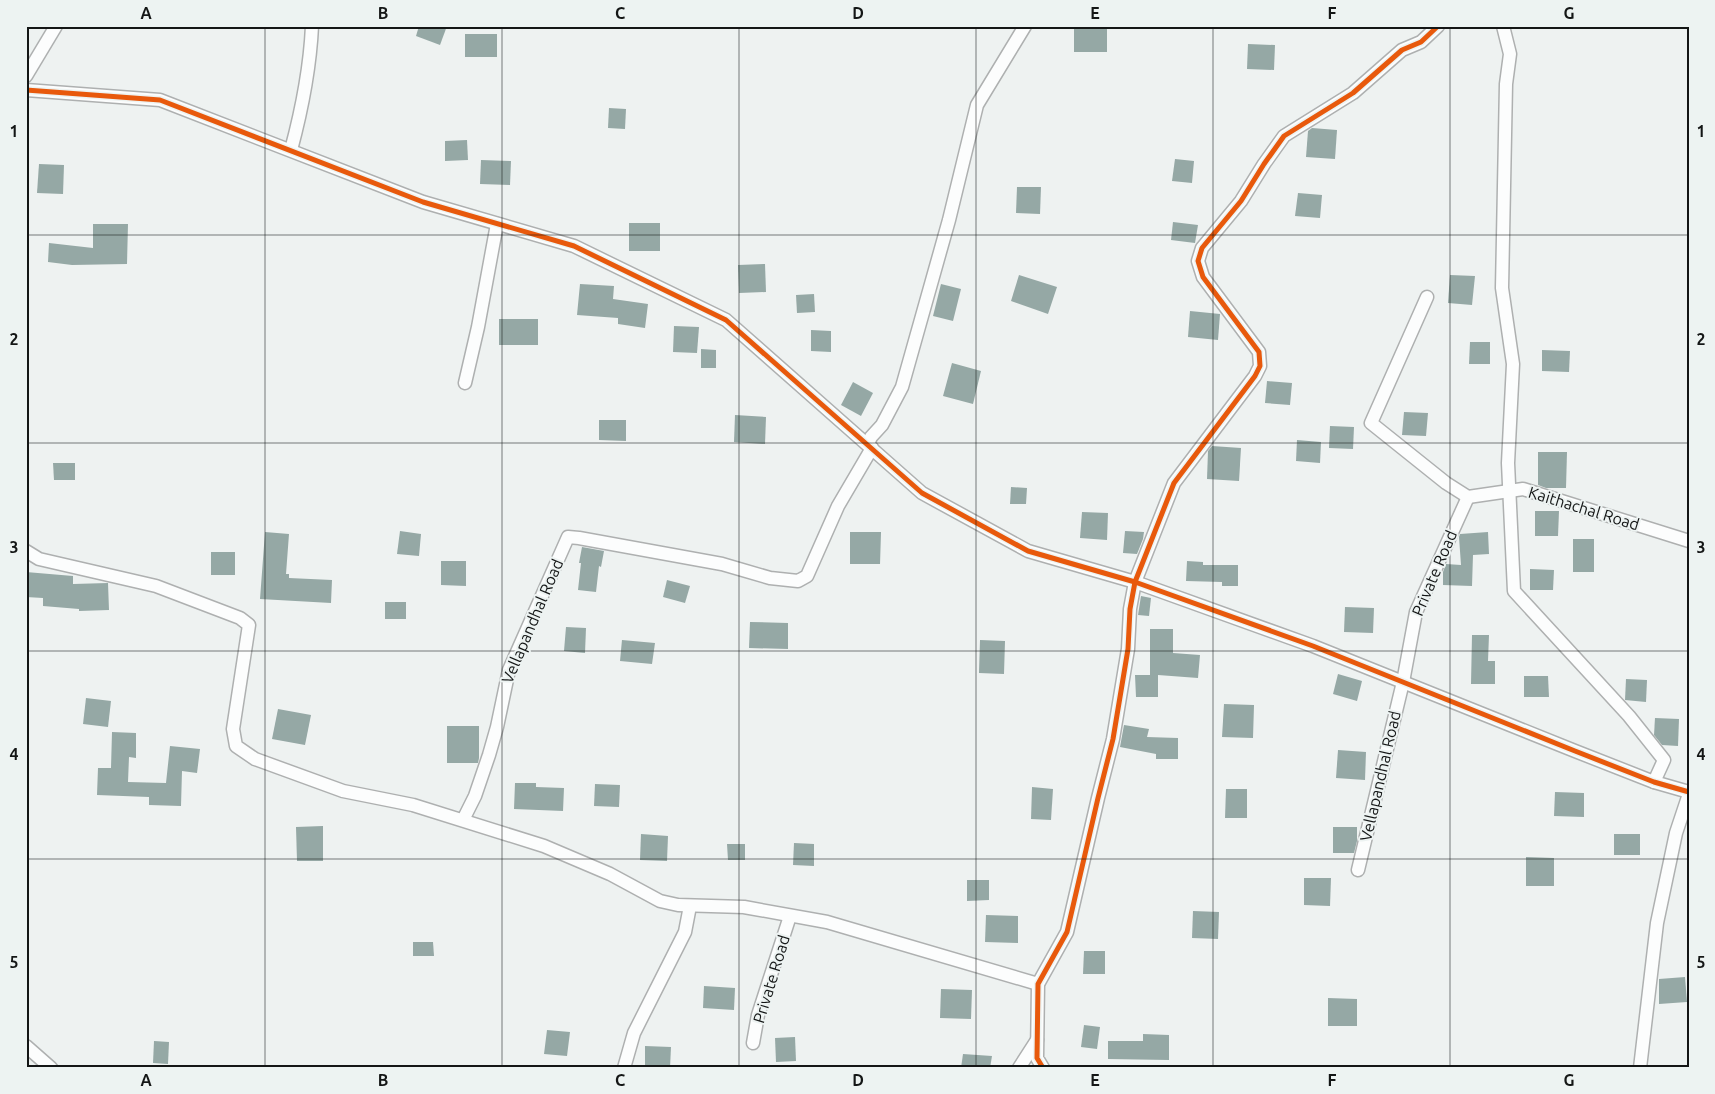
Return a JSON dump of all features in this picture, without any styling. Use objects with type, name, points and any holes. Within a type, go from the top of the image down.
[{"type":"street","points":[[26,76],[56,26]]},
{"type":"street","points":[[291,150],[302,107],[310,60],[312,26]]},
{"type":"street","points":[[870,446],[871,437],[882,425],[902,387],[949,220],[977,105],[1025,26]]},
{"type":"street","points":[[1042,1068],[1037,1058],[1038,984],[1067,932],[1098,798],[1114,739],[1128,649],[1130,609],[1135,582],[1174,483],[1240,397],[1260,366],[1259,352],[1203,277],[1198,261],[1202,248],[1241,201],[1284,136],[1353,93],[1402,50],[1421,42],[1438,26]]},
{"type":"street","points":[[1503,26],[1510,54],[1506,84],[1502,288],[1513,364],[1508,464],[1514,591],[1630,716],[1664,760],[1654,782]]},
{"type":"street","points":[[26,90],[160,100],[423,202],[574,246],[726,320],[922,493],[1028,551],[1135,582],[1313,646],[1654,782],[1689,793],[1676,832],[1657,923],[1640,1068]]},
{"type":"street","points":[[465,383],[478,327],[497,224]]},
{"type":"street","points":[[1427,297],[1371,423],[1446,483],[1468,497]]},
{"type":"street","name":"Vellapandhal Road","points":[[463,820],[475,796],[489,755],[509,670],[568,537],[722,564],[783,580],[798,581],[808,576],[838,506],[870,446]]},
{"type":"street","name":"Kaithachal Road","points":[[1468,497],[1523,489],[1689,541]]},
{"type":"street","name":"Private Road","points":[[1403,682],[1416,612],[1468,497]]},
{"type":"street","points":[[26,551],[39,559],[156,586],[240,618],[249,625],[233,729],[236,746],[255,759],[343,791],[413,805],[544,846],[610,874],[660,901],[690,906],[744,907],[827,922],[1038,984]]},
{"type":"street","name":"Vellapandhal Road","points":[[1358,870],[1403,682]]},
{"type":"street","points":[[624,1068],[634,1034],[685,932],[690,906]]},
{"type":"street","name":"Private Road","points":[[753,1043],[758,1015],[790,916]]},
{"type":"street","points":[[1019,1068],[1037,1040]]},
{"type":"street","points":[[26,1046],[51,1068]]},
{"type":"building","points":[[419,26],[447,26],[440,45],[416,36]]},
{"type":"building","points":[[1074,26],[1107,26],[1107,52],[1074,52]]},
{"type":"building","points":[[465,34],[497,34],[497,57],[465,57]]},
{"type":"building","points":[[1248,44],[1275,45],[1274,70],[1247,69]]},
{"type":"building","points":[[609,108],[626,109],[625,129],[608,128]]},
{"type":"building","points":[[1312,128],[1337,130],[1335,159],[1306,157],[1308,131]]},
{"type":"building","points":[[467,140],[468,160],[445,161],[445,141]]},
{"type":"building","points":[[1175,159],[1194,161],[1192,183],[1172,181]]},
{"type":"building","points":[[481,160],[511,161],[510,185],[480,184]]},
{"type":"building","points":[[39,164],[64,165],[63,194],[37,193]]},
{"type":"building","points":[[1017,187],[1041,187],[1040,214],[1016,213]]},
{"type":"building","points":[[1298,193],[1322,195],[1320,218],[1295,216]]},
{"type":"building","points":[[1173,222],[1198,225],[1195,243],[1171,240]]},
{"type":"building","points":[[629,223],[660,223],[660,251],[629,251]]},
{"type":"building","points":[[93,224],[128,224],[127,264],[72,265],[48,262],[49,243],[93,248]]},
{"type":"building","points":[[765,264],[766,292],[739,293],[738,265]]},
{"type":"building","points":[[1019,275],[1057,287],[1048,314],[1011,301]]},
{"type":"building","points":[[1450,275],[1475,276],[1472,305],[1448,303]]},
{"type":"building","points":[[580,284],[614,286],[613,299],[648,304],[645,328],[618,324],[618,318],[577,315]]},
{"type":"building","points":[[941,284],[961,289],[953,321],[933,316]]},
{"type":"building","points":[[814,294],[815,312],[797,313],[796,295]]},
{"type":"building","points":[[1190,311],[1220,314],[1218,340],[1188,337]]},
{"type":"building","points":[[499,319],[538,319],[538,345],[499,345]]},
{"type":"building","points":[[674,326],[699,327],[697,353],[673,352]]},
{"type":"building","points":[[811,330],[831,331],[831,352],[811,351]]},
{"type":"building","points":[[1470,342],[1490,342],[1490,364],[1469,364]]},
{"type":"building","points":[[701,349],[716,350],[716,368],[701,368]]},
{"type":"building","points":[[1542,350],[1570,351],[1569,372],[1542,371]]},
{"type":"building","points":[[952,363],[981,371],[973,404],[943,396]]},
{"type":"building","points":[[1267,381],[1292,383],[1290,405],[1265,403]]},
{"type":"building","points":[[853,382],[873,393],[861,416],[841,405]]},
{"type":"building","points":[[1404,412],[1428,413],[1426,436],[1402,435]]},
{"type":"building","points":[[735,415],[766,417],[765,444],[734,442]]},
{"type":"building","points":[[599,420],[626,420],[626,441],[599,440]]},
{"type":"building","points":[[1330,426],[1354,427],[1353,449],[1329,448]]},
{"type":"building","points":[[1297,440],[1321,442],[1320,463],[1296,461]]},
{"type":"building","points":[[1212,446],[1241,448],[1239,481],[1207,479],[1208,451]]},
{"type":"building","points":[[1538,452],[1567,452],[1566,488],[1546,488],[1538,485]]},
{"type":"building","points":[[53,463],[75,463],[75,480],[54,480]]},
{"type":"building","points":[[1011,487],[1027,488],[1026,504],[1010,504]]},
{"type":"building","points":[[1535,511],[1559,511],[1558,536],[1535,536]]},
{"type":"building","points":[[1082,512],[1108,513],[1107,540],[1080,538]]},
{"type":"building","points":[[400,531],[421,534],[419,556],[397,554]]},
{"type":"building","points":[[1125,531],[1144,532],[1137,554],[1123,553]]},
{"type":"building","points":[[265,532],[289,534],[286,574],[289,574],[289,578],[332,580],[331,603],[260,599]]},
{"type":"building","points":[[850,532],[881,532],[880,564],[850,564]]},
{"type":"building","points":[[1488,532],[1489,554],[1473,555],[1472,586],[1443,585],[1443,572],[1446,564],[1461,565],[1460,534]]},
{"type":"building","points":[[1573,539],[1594,539],[1594,572],[1573,572]]},
{"type":"building","points":[[582,547],[604,551],[601,567],[599,566],[596,592],[578,590],[581,563],[579,563]]},
{"type":"building","points":[[211,552],[235,552],[235,575],[211,575]]},
{"type":"building","points":[[441,561],[466,561],[466,586],[441,585]]},
{"type":"building","points":[[1187,561],[1203,562],[1203,565],[1238,565],[1238,586],[1222,586],[1222,582],[1186,581]]},
{"type":"building","points":[[1530,569],[1554,570],[1553,590],[1530,590]]},
{"type":"building","points":[[26,572],[73,576],[73,584],[108,583],[109,610],[79,611],[79,609],[43,606],[43,598],[26,597]]},
{"type":"building","points":[[667,580],[690,586],[685,603],[663,597]]},
{"type":"building","points":[[1141,596],[1151,598],[1149,616],[1138,615]]},
{"type":"building","points":[[385,602],[406,602],[406,619],[385,619]]},
{"type":"building","points":[[1345,607],[1374,608],[1373,633],[1344,632]]},
{"type":"building","points":[[750,622],[788,623],[788,649],[749,648]]},
{"type":"building","points":[[566,627],[586,628],[585,653],[564,651]]},
{"type":"building","points":[[1150,629],[1173,629],[1173,653],[1200,655],[1198,678],[1158,675],[1158,697],[1136,697],[1135,675],[1150,675]]},
{"type":"building","points":[[1472,635],[1489,635],[1488,661],[1495,661],[1495,684],[1471,684]]},
{"type":"building","points":[[622,640],[655,643],[652,664],[620,661]]},
{"type":"building","points":[[980,640],[1005,641],[1004,674],[979,673]]},
{"type":"building","points":[[1338,674],[1362,681],[1357,701],[1333,694]]},
{"type":"building","points":[[1524,676],[1548,676],[1549,697],[1524,697]]},
{"type":"building","points":[[1626,679],[1647,680],[1646,702],[1625,700]]},
{"type":"building","points":[[86,698],[111,701],[108,727],[83,724]]},
{"type":"building","points":[[1224,704],[1254,705],[1253,738],[1222,737]]},
{"type":"building","points":[[278,709],[311,715],[305,745],[272,739]]},
{"type":"building","points":[[1655,718],[1679,719],[1678,746],[1662,745],[1654,735]]},
{"type":"building","points":[[1124,725],[1149,729],[1147,737],[1178,738],[1178,759],[1156,759],[1156,754],[1120,747]]},
{"type":"building","points":[[447,726],[479,726],[478,763],[447,763]]},
{"type":"building","points":[[112,732],[136,733],[136,758],[129,757],[128,782],[166,783],[170,746],[200,749],[197,773],[182,771],[181,806],[149,805],[149,797],[97,795],[98,768],[111,768]]},
{"type":"building","points":[[1338,750],[1366,752],[1365,780],[1336,778]]},
{"type":"building","points":[[515,783],[536,783],[536,787],[564,788],[563,811],[514,809]]},
{"type":"building","points":[[595,784],[620,785],[619,807],[594,806]]},
{"type":"building","points":[[1032,787],[1053,789],[1051,820],[1031,819]]},
{"type":"building","points":[[1226,789],[1247,789],[1247,818],[1225,818]]},
{"type":"building","points":[[1555,792],[1584,793],[1584,817],[1554,816]]},
{"type":"building","points":[[323,826],[323,861],[297,861],[296,827]]},
{"type":"building","points":[[1333,827],[1357,827],[1357,841],[1354,853],[1333,853]]},
{"type":"building","points":[[641,834],[668,836],[667,861],[640,860]]},
{"type":"building","points":[[1614,834],[1640,834],[1640,855],[1614,855]]},
{"type":"building","points":[[794,843],[814,844],[814,866],[793,865]]},
{"type":"building","points":[[727,844],[745,844],[745,860],[728,860]]},
{"type":"building","points":[[1526,857],[1554,858],[1554,886],[1526,886]]},
{"type":"building","points":[[1304,878],[1331,878],[1330,906],[1304,905]]},
{"type":"building","points":[[967,880],[989,880],[989,900],[967,901]]},
{"type":"building","points":[[1193,911],[1219,912],[1218,939],[1192,938]]},
{"type":"building","points":[[986,915],[1018,916],[1018,943],[985,942]]},
{"type":"building","points":[[413,942],[433,942],[434,956],[413,956]]},
{"type":"building","points":[[1084,951],[1105,951],[1105,974],[1083,974]]},
{"type":"building","points":[[1685,977],[1687,1002],[1659,1004],[1659,979]]},
{"type":"building","points":[[704,986],[735,988],[734,1010],[703,1008]]},
{"type":"building","points":[[941,989],[972,990],[971,1019],[940,1018]]},
{"type":"building","points":[[1328,998],[1357,999],[1357,1026],[1328,1026]]},
{"type":"building","points":[[1084,1025],[1100,1027],[1097,1049],[1081,1047]]},
{"type":"building","points":[[547,1030],[570,1032],[567,1056],[544,1054]]},
{"type":"building","points":[[1143,1034],[1169,1035],[1169,1060],[1108,1059],[1108,1041],[1143,1041]]},
{"type":"building","points":[[795,1037],[796,1061],[776,1062],[775,1038]]},
{"type":"building","points":[[154,1041],[169,1042],[168,1064],[153,1063]]},
{"type":"building","points":[[645,1046],[671,1047],[670,1068],[645,1068]]},
{"type":"building","points":[[963,1054],[992,1056],[990,1068],[961,1068]]},
{"type":"cycle path","points":[[1043,1068],[1037,1058],[1038,984],[1067,932],[1113,739],[1128,649],[1130,609],[1135,582],[1174,483],[1255,376],[1260,366],[1259,352],[1203,277],[1198,261],[1202,248],[1241,201],[1284,136],[1353,93],[1402,50],[1421,42],[1438,26]]},
{"type":"cycle path","points":[[26,90],[160,100],[423,202],[574,246],[726,320],[922,493],[1028,551],[1135,582],[1313,646],[1654,782],[1689,792]]}]
